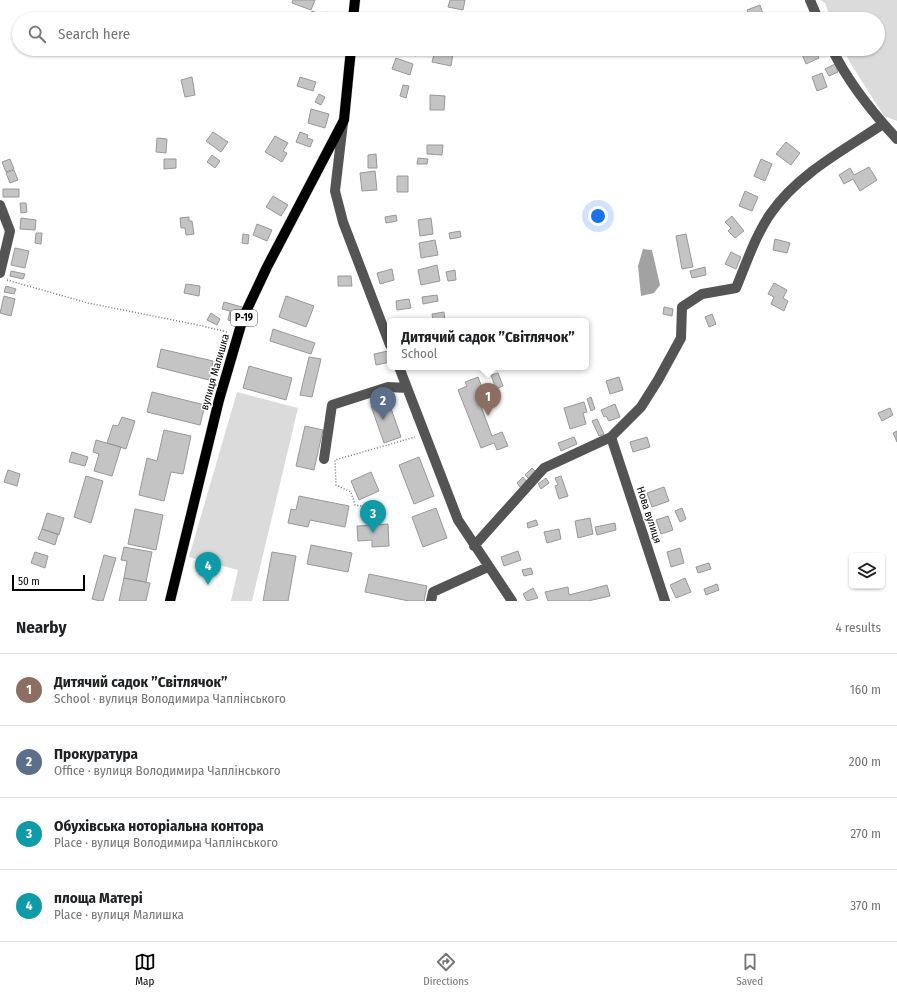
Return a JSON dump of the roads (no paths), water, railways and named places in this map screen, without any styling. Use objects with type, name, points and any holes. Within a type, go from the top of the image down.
[{"type":"main road","points":[[354,12],[355,0]]},
{"type":"main road","name":"вулиця Малишка","points":[[170,601],[219,400],[243,318],[267,267],[344,120],[350,56]]},
{"type":"street","points":[[810,0],[815,12]]},
{"type":"street","points":[[836,56],[842,69],[883,124],[897,138]]},
{"type":"street","points":[[344,120],[335,191],[343,222],[387,337]]},
{"type":"street","points":[[474,546],[544,468],[611,436],[641,407],[681,338],[682,307],[702,294],[736,288],[750,254],[771,213],[803,178],[883,124]]},
{"type":"street","points":[[0,205],[10,231],[4,276]]},
{"type":"street","points":[[400,370],[458,520],[512,601]]},
{"type":"street","points":[[324,459],[332,405],[388,387],[407,388]]},
{"type":"street","name":"Нова вулиця","points":[[611,436],[665,601]]},
{"type":"street","points":[[431,601],[433,592],[488,567]]},
{"type":"place","name":"Дитячий садок ”Світлячок”","points":[[488,416]]},
{"type":"place","name":"Прокуратура","points":[[383,420]]},
{"type":"place","name":"Обухівська ноторіальна контора","points":[[373,533]]},
{"type":"place","name":"площа Матері","points":[[208,585]]}]
